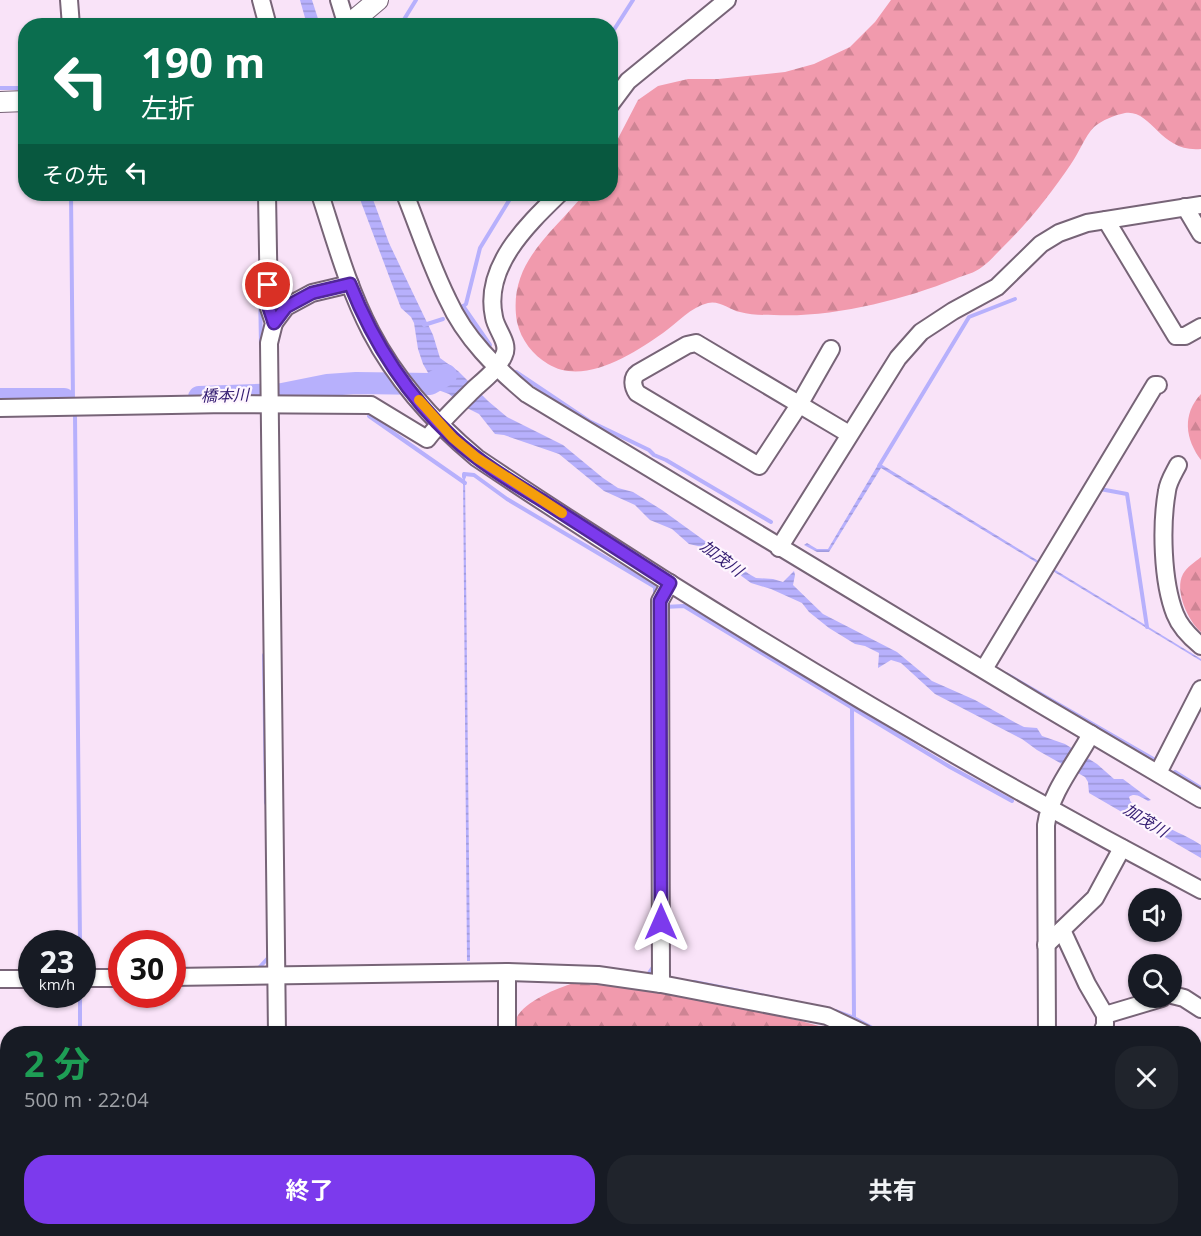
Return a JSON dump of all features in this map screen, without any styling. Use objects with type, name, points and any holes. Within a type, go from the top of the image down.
[{"type":"main road","points":[[356,18],[378,0]]},
{"type":"main road","points":[[0,102],[18,101]]},
{"type":"street","points":[[69,0],[70,18]]},
{"type":"street","points":[[261,0],[266,18]]},
{"type":"street","points":[[339,0],[345,18]]},
{"type":"street","points":[[618,94],[628,81],[727,0]]},
{"type":"street","points":[[267,201],[269,308],[274,323]]},
{"type":"street","points":[[322,201],[350,284],[372,333],[392,366],[413,394],[439,423],[477,458],[670,583],[853,696],[1052,801],[1122,848],[1201,890]]},
{"type":"street","points":[[408,201],[448,301],[470,336],[496,368],[527,394],[779,548],[984,669],[1089,739],[1158,772],[1201,799]]},
{"type":"street","points":[[0,408],[228,404],[270,398],[371,405],[427,439],[439,423],[496,368],[506,353],[506,344],[493,316],[493,297],[499,272],[514,240],[552,201]]},
{"type":"street","points":[[779,548],[898,358],[921,332],[953,310],[997,287],[1041,244],[1059,233],[1087,223],[1193,206],[1201,234]]},
{"type":"street","points":[[1106,220],[1176,336],[1185,336],[1201,327]]},
{"type":"street","points":[[277,1026],[268,343],[274,323],[286,307],[312,293],[350,284]]},
{"type":"street","points":[[831,348],[799,405],[759,466],[637,393],[634,388],[633,380],[638,373],[687,345],[696,343],[799,405],[849,434]]},
{"type":"street","points":[[984,669],[1158,385]]},
{"type":"street","points":[[1178,465],[1167,491],[1164,543],[1167,582],[1175,614],[1183,628],[1201,646]]},
{"type":"street","points":[[661,984],[660,601],[670,583]]},
{"type":"street","points":[[1158,772],[1201,688]]},
{"type":"street","points":[[1047,1026],[1046,825],[1052,801],[1089,739]]},
{"type":"street","points":[[1046,945],[1095,898],[1122,848]]},
{"type":"street","points":[[1062,930],[1087,984],[1105,1015],[1105,1026]]},
{"type":"street","points":[[507,972],[507,1026]]},
{"type":"street","points":[[186,977],[507,972],[598,975],[661,984],[827,1016],[848,1026]]},
{"type":"street","points":[[0,979],[18,979]]},
{"type":"street","points":[[1182,998],[1201,1009]]},
{"type":"street","points":[[1105,1015],[1128,1008]]},
{"type":"green space","points":[[891,0],[1201,0],[1201,149],[1176,144],[1134,114],[1117,115],[1094,127],[1071,164],[1038,209],[991,259],[973,272],[913,294],[866,306],[819,314],[752,314],[712,302],[708,303],[690,312],[663,333],[623,358],[592,369],[562,370],[548,364],[533,352],[521,335],[517,322],[516,301],[525,266],[546,237],[578,201],[618,201],[618,139],[638,100],[658,86],[688,79],[718,79],[785,72],[814,64],[850,47],[875,22]]},
{"type":"green space","points":[[1201,394],[1201,460],[1189,435],[1188,418]]},
{"type":"green space","points":[[1201,557],[1201,632],[1187,613],[1180,588],[1185,571]]},
{"type":"green space","points":[[574,983],[648,989],[819,1026],[515,1026],[516,1019],[526,1007],[550,992]]},
{"type":"water","points":[[300,0],[312,0],[318,18],[305,18]]},
{"type":"water","name":"加茂川","points":[[361,201],[374,201],[389,243],[433,335],[440,358],[458,371],[507,417],[563,445],[618,488],[633,492],[716,549],[728,554],[734,563],[749,574],[756,578],[783,582],[794,571],[793,585],[823,614],[897,652],[932,681],[975,700],[1024,727],[1037,728],[1042,736],[1065,744],[1097,764],[1114,779],[1123,779],[1151,800],[1148,801],[1134,795],[1129,797],[1132,804],[1149,817],[1201,845],[1201,858],[1089,793],[1085,777],[1022,739],[935,694],[901,663],[891,660],[878,668],[879,653],[855,644],[829,628],[809,612],[802,603],[751,583],[702,547],[689,544],[672,529],[650,520],[635,505],[604,491],[559,454],[495,434],[479,414],[463,406],[449,394],[438,390],[423,364],[414,323],[401,308]]},
{"type":"water","points":[[879,463],[1040,562],[1039,564],[881,468],[829,552],[817,552],[804,545],[807,543],[817,549],[828,549]]},
{"type":"water","points":[[463,472],[465,472],[470,961],[467,961]]},
{"type":"water","points":[[1052,568],[1201,659],[1201,661],[1051,570]]},
{"type":"waterway","points":[[405,18],[416,0]]},
{"type":"waterway","points":[[618,23],[633,0]]},
{"type":"waterway","points":[[0,88],[18,88]]},
{"type":"waterway","points":[[71,201],[73,400]]},
{"type":"waterway","points":[[460,309],[466,304],[480,248],[509,201]]},
{"type":"waterway","points":[[260,287],[261,346]]},
{"type":"waterway","points":[[879,466],[969,317],[1015,299]]},
{"type":"waterway","points":[[463,306],[490,345]]},
{"type":"waterway","points":[[424,325],[443,319]]},
{"type":"waterway","points":[[516,372],[589,421],[649,450],[771,522]]},
{"type":"waterway","name":"橋本川","points":[[199,397],[282,394],[327,385],[356,383],[430,384],[446,375]]},
{"type":"waterway","name":"橋本川","points":[[0,399],[64,399]]},
{"type":"waterway","points":[[75,415],[80,930]]},
{"type":"waterway","points":[[369,416],[465,483]]},
{"type":"waterway","points":[[464,477],[464,474],[474,475],[507,499],[655,587],[655,597]]},
{"type":"waterway","points":[[1100,489],[1127,494],[1147,627]]},
{"type":"waterway","points":[[664,607],[684,606],[950,767],[1012,801]]},
{"type":"waterway","points":[[264,655],[266,803]]},
{"type":"waterway","points":[[1006,674],[1155,760]]},
{"type":"waterway","points":[[852,708],[854,1018]]},
{"type":"waterway","points":[[1175,772],[1201,788]]},
{"type":"waterway","points":[[257,970],[268,955]]},
{"type":"waterway","points":[[647,976],[655,964]]},
{"type":"waterway","points":[[694,982],[775,998]]},
{"type":"waterway","points":[[80,1008],[80,1026]]},
{"type":"waterway","points":[[835,1011],[868,1026]]},
{"type":"slow traffic","points":[[419,400],[453,438],[477,458],[562,513]]},
{"type":"route","points":[[268,285],[269,308],[274,323],[286,307],[312,293],[350,284],[372,333],[392,366],[413,394],[453,438],[508,479],[670,583],[660,601],[661,922]]}]
